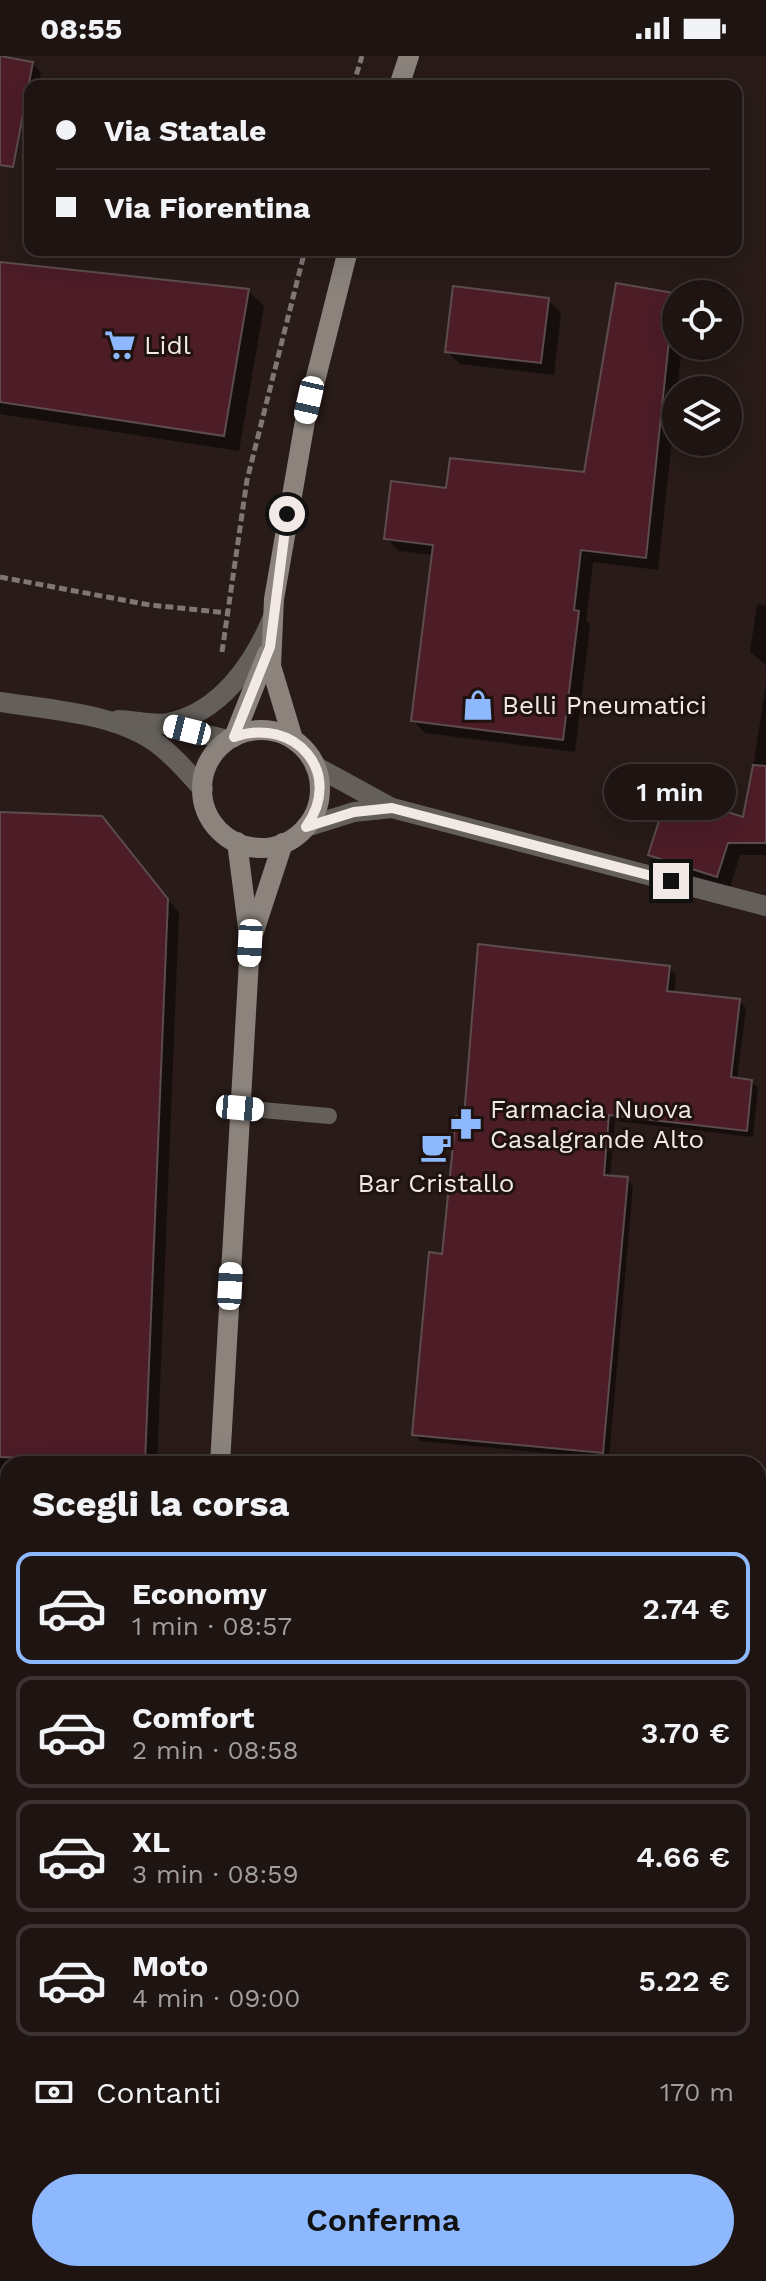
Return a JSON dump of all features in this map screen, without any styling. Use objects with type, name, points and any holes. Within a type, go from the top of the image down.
[{"type":"main road","points":[[401,80],[409,56]]},
{"type":"main road","points":[[270,647],[231,738],[212,756],[203,789],[212,821],[237,842],[252,847],[283,843],[306,827],[319,798],[315,766],[293,739],[279,702],[270,647],[301,440],[347,256]]},
{"type":"main road","points":[[231,738],[264,730],[293,739]]},
{"type":"main road","points":[[220,1456],[250,943],[237,842]]},
{"type":"main road","points":[[250,943],[283,843]]},
{"type":"street","points":[[164,724],[205,706],[236,680],[261,646],[272,618]]},
{"type":"street","points":[[0,702],[98,720],[164,724],[231,738]]},
{"type":"street","points":[[98,720],[157,743],[203,789]]},
{"type":"street","points":[[315,766],[392,808],[766,906]]},
{"type":"street","points":[[306,827],[354,812],[392,808]]},
{"type":"lane","points":[[240,1108],[329,1116]]},
{"type":"path","points":[[355,80],[362,56]]},
{"type":"path","points":[[222,655],[247,480],[303,256]]},
{"type":"path","points":[[0,577],[150,605],[229,613]]},
{"type":"building","points":[[0,56],[33,62],[30,80],[24,80],[24,109],[13,167],[0,165]]},
{"type":"building","name":"Lidl","points":[[0,262],[249,289],[224,436],[0,402]]},
{"type":"building","points":[[616,283],[662,291],[662,360],[667,360],[665,376],[662,376],[662,407],[646,558],[581,550],[574,610],[579,611],[563,740],[411,721],[433,545],[384,539],[391,481],[446,488],[450,458],[584,472]]},
{"type":"building","points":[[453,286],[549,298],[541,363],[445,352]]},
{"type":"building","points":[[753,765],[766,766],[766,843],[728,843],[717,877],[648,855],[668,793],[743,817]]},
{"type":"building","points":[[0,812],[102,816],[168,899],[145,1456],[0,1456]]},
{"type":"building","points":[[478,944],[670,966],[667,991],[740,999],[731,1077],[752,1080],[747,1131],[609,1115],[604,1175],[628,1177],[603,1453],[412,1435],[429,1252],[442,1254],[456,1116],[464,1117]]},
{"type":"place","name":"Lidl","points":[[120,345]]},
{"type":"place","name":"Belli Pneumatici","points":[[478,705]]},
{"type":"place","name":"Farmacia Nuova Casalgrande Alto","points":[[466,1124]]},
{"type":"place","name":"Bar Cristallo","points":[[436,1147]]},
{"type":"route","points":[[287,514],[270,647],[234,737],[264,730],[293,739],[306,751],[315,766],[320,787],[317,808],[306,827],[354,812],[392,808],[671,881]]}]
